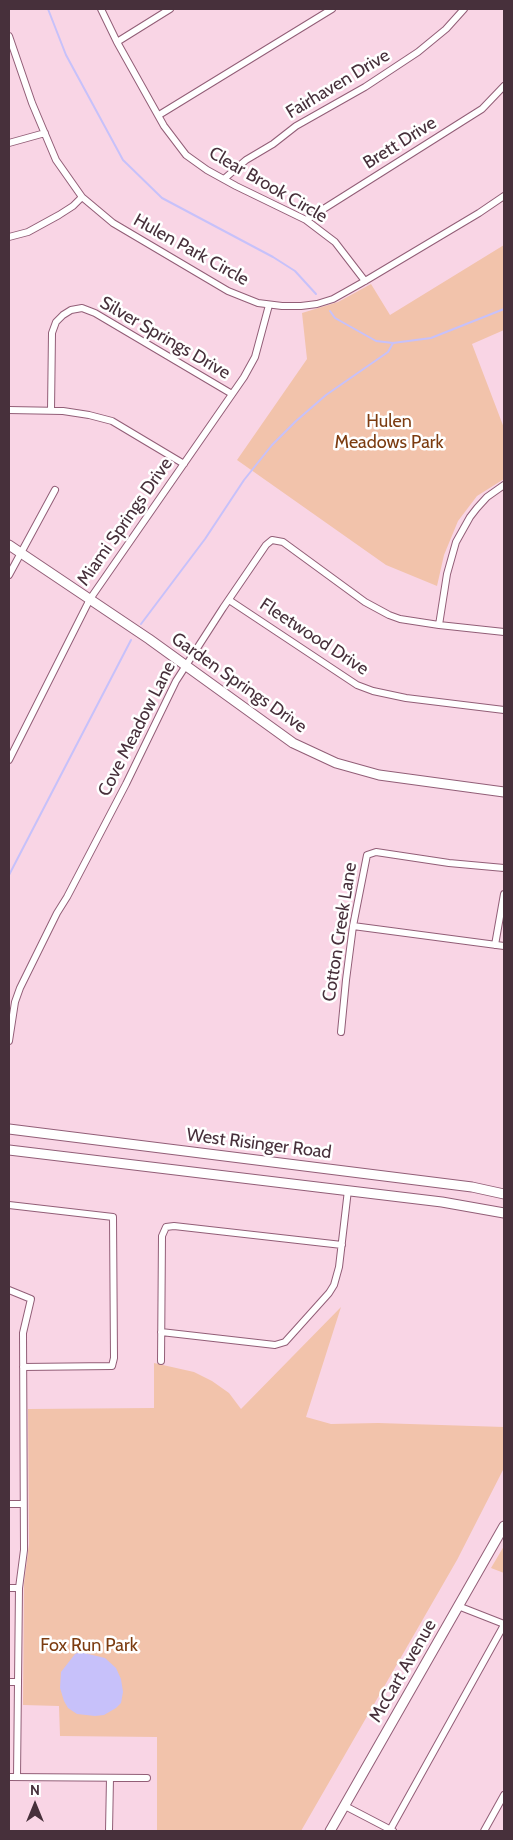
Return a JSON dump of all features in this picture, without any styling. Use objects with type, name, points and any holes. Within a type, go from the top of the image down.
[{"type":"main road","name":"Garden Springs Drive","points":[[9,545],[185,665],[293,743],[336,763],[379,775],[504,792]]},
{"type":"main road","name":"West Risinger Road","points":[[9,1129],[472,1187],[504,1194]]},
{"type":"main road","name":"West Risinger Road","points":[[9,1150],[348,1190],[442,1202],[504,1213]]},
{"type":"main road","points":[[348,1190],[350,1173]]},
{"type":"main road","name":"McCart Avenue","points":[[330,1831],[504,1526]]},
{"type":"street","name":"Clear Brook Circle","points":[[102,9],[117,42],[164,126],[186,155],[224,179],[306,220],[335,242],[365,282]]},
{"type":"street","points":[[117,42],[170,9]]},
{"type":"street","points":[[159,115],[332,9]]},
{"type":"street","name":"Fairhaven Drive","points":[[224,179],[246,160],[273,144],[296,126],[365,87],[405,61],[446,29],[464,9]]},
{"type":"street","name":"Hulen Park Circle","points":[[9,36],[12,52],[56,160],[82,196],[113,223],[208,281],[258,303],[301,306],[333,299],[365,282],[504,196]]},
{"type":"street","name":"Brett Drive","points":[[306,220],[482,109],[504,86]]},
{"type":"street","points":[[9,143],[44,133]]},
{"type":"street","points":[[9,237],[28,232],[59,215],[73,206],[82,196]]},
{"type":"street","name":"Miami Springs Drive","points":[[9,760],[90,599],[232,394],[255,357],[269,305]]},
{"type":"street","name":"Silver Springs Drive","points":[[51,410],[52,334],[56,322],[63,315],[71,310],[82,308],[95,313],[232,394]]},
{"type":"street","points":[[9,410],[51,410],[89,415],[112,421],[184,464]]},
{"type":"street","points":[[439,626],[447,574],[456,542],[473,512],[487,497],[504,485]]},
{"type":"street","points":[[9,575],[55,490]]},
{"type":"street","name":"Cove Meadow Lane","points":[[9,1041],[15,1002],[20,988],[57,912],[67,897],[126,784],[185,665],[266,545],[272,540],[283,542],[365,602],[389,615],[400,619],[439,626],[504,632]]},
{"type":"street","name":"Fleetwood Drive","points":[[228,600],[357,685],[373,691],[406,698],[504,710]]},
{"type":"street","name":"Cotton Creek Lane","points":[[341,1032],[353,926],[367,855],[376,852],[449,863],[504,868]]},
{"type":"street","points":[[495,945],[504,894]]},
{"type":"street","points":[[353,926],[504,946]]},
{"type":"street","points":[[162,1332],[275,1345],[287,1341],[332,1290],[339,1267],[348,1190]]},
{"type":"street","points":[[9,1206],[113,1217],[114,1358],[112,1366],[23,1367]]},
{"type":"street","points":[[161,1360],[162,1236],[166,1228],[174,1226],[342,1245]]},
{"type":"street","points":[[9,1290],[31,1298],[23,1332],[24,1550],[19,1588],[17,1777]]},
{"type":"street","points":[[9,1504],[23,1504]]},
{"type":"street","points":[[9,1588],[19,1588]]},
{"type":"street","points":[[345,1806],[392,1831],[504,1625],[458,1606]]},
{"type":"street","points":[[9,1682],[18,1682]]},
{"type":"street","points":[[9,1777],[148,1778]]},
{"type":"street","points":[[109,1831],[110,1778]]},
{"type":"street","points":[[484,1831],[504,1795]]},
{"type":"green space","name":"Hulen Meadows Park","points":[[504,245],[504,330],[472,344],[504,428],[504,479],[477,496],[458,521],[444,555],[437,586],[386,565],[237,460],[307,359],[302,313],[338,302],[371,284],[390,315]]},
{"type":"green space","name":"Fox Run Park","points":[[341,1307],[306,1417],[331,1424],[378,1423],[504,1427],[504,1468],[457,1560],[301,1831],[157,1831],[157,1737],[60,1736],[59,1706],[23,1705],[24,1583],[29,1544],[28,1409],[154,1408],[154,1363],[194,1372],[212,1381],[229,1393],[241,1409]]},
{"type":"green space","points":[[504,1546],[504,1573],[491,1568]]},
{"type":"shaded area","points":[[80,1652],[105,1658],[116,1668],[121,1679],[123,1692],[121,1703],[104,1715],[77,1714],[68,1708],[64,1701],[60,1688],[61,1672],[75,1654]]},
{"type":"waterway","points":[[48,9],[66,55],[123,160],[162,198],[273,257],[295,271],[316,294]]},
{"type":"waterway","points":[[141,624],[205,539],[244,480],[272,445],[296,421],[326,395],[388,352],[393,343],[431,338],[504,309]]},
{"type":"waterway","points":[[330,311],[335,318],[376,341],[393,343]]},
{"type":"waterway","points":[[9,875],[131,640]]}]
